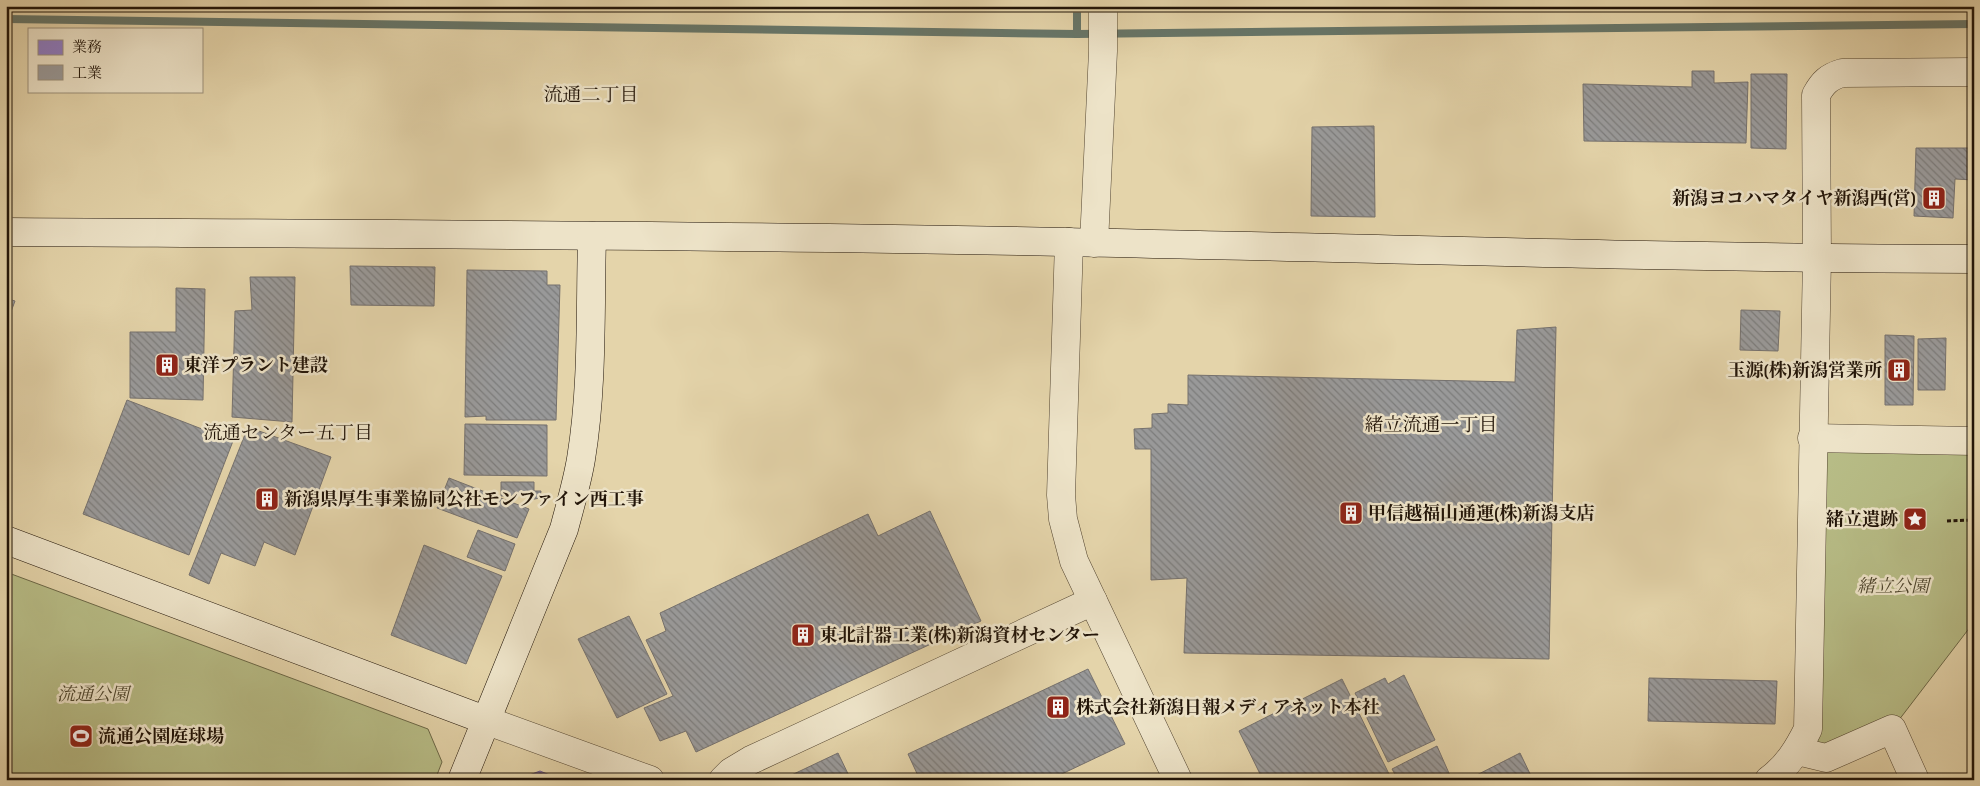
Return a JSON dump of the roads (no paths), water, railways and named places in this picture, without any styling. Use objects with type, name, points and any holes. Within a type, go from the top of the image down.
[{"type":"street","points":[[1103,6],[1104,51],[1082,243],[1061,495],[1067,541],[1074,561],[1178,780]]},
{"type":"street","points":[[1770,780],[1779,773],[1797,751],[1808,729],[1812,438],[1817,258],[1816,95],[1830,77],[1842,74],[1974,72]]},
{"type":"street","points":[[6,232],[592,236],[1082,243],[1817,258],[1974,259]]},
{"type":"street","points":[[462,780],[564,529],[573,495],[581,459],[588,384],[592,236]]},
{"type":"street","points":[[1812,438],[1974,440]]},
{"type":"street","points":[[6,540],[650,780]]},
{"type":"street","points":[[723,780],[731,772],[751,760],[1093,601]]},
{"type":"street","points":[[1797,751],[1826,758],[1892,730],[1915,780]]},
{"type":"waterway","points":[[1077,6],[1077,34]]},
{"type":"waterway","points":[[6,19],[1077,34],[1974,24]]},
{"type":"place","name":"新潟ヨコハマタイヤ新潟西(営)","points":[[1934,198]]},
{"type":"place","name":"東洋プラント建設","points":[[167,365]]},
{"type":"place","name":"玉源(株)新潟営業所","points":[[1899,370]]},
{"type":"place","name":"新潟県厚生事業協同公社モンファイン西工事","points":[[267,499]]},
{"type":"place","name":"甲信越福山通運(株)新潟支店","points":[[1351,513]]},
{"type":"place","name":"緒立遺跡","points":[[1915,519]]},
{"type":"place","name":"東北計器工業(株)新潟資材センター","points":[[803,635]]},
{"type":"place","name":"株式会社新潟日報メディアネット本社","points":[[1058,707]]},
{"type":"place","name":"流通公園庭球場","points":[[81,736]]},
{"type":"district","name":"流通二丁目","points":[[591,94]]},
{"type":"district","name":"緒立流通一丁目","points":[[1431,424]]},
{"type":"district","name":"流通センター五丁目","points":[[288,432]]},
{"type":"park label","name":"緒立公園","points":[[1893,586]]},
{"type":"park label","name":"流通公園","points":[[93,694]]}]
